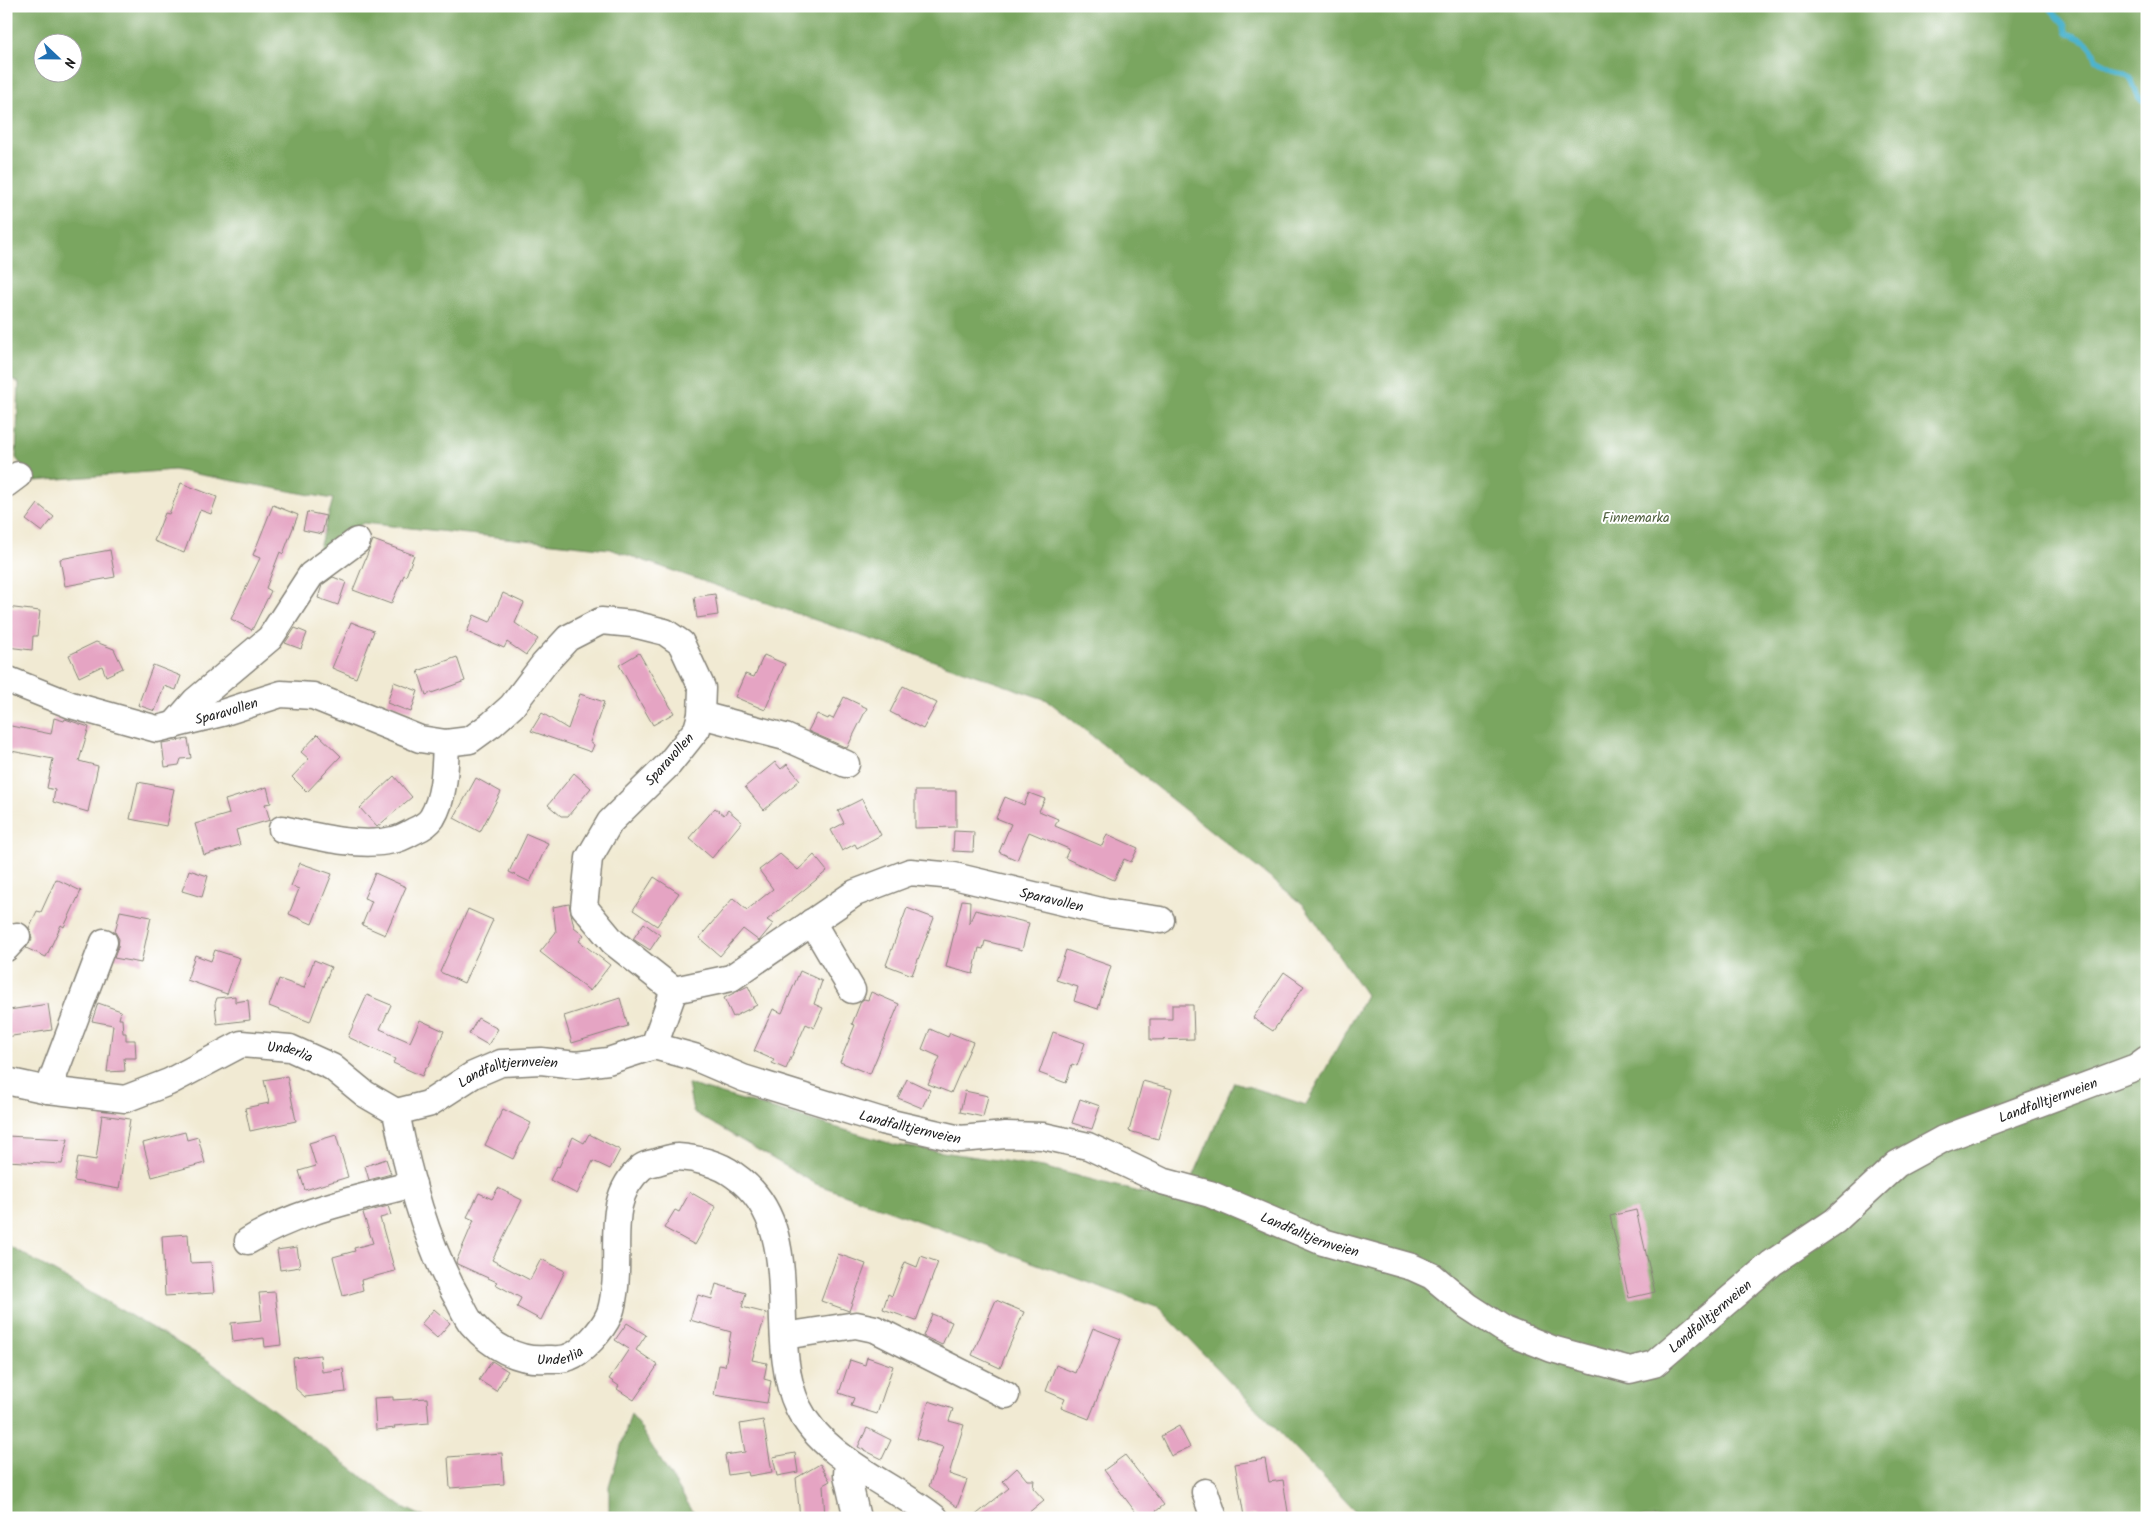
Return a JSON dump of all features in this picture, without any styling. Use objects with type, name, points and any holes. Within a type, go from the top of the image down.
[{"type":"street","points":[[174,725],[195,701],[270,638],[311,575],[357,541]]},
{"type":"street","name":"Sparavollen","points":[[6,679],[71,705],[156,730],[222,714],[281,694],[313,696],[420,739],[446,743],[470,740],[492,724],[512,706],[544,664],[568,638],[601,621],[634,624],[665,632],[681,643],[702,688],[701,715],[696,729],[669,764],[610,822],[589,858],[584,907],[613,942],[674,990],[731,978],[855,893],[910,872],[954,876],[1105,912],[1161,920]]},
{"type":"street","points":[[701,715],[785,737],[846,764]]},
{"type":"street","points":[[282,829],[327,838],[372,842],[392,840],[420,828],[432,818],[437,807],[444,781],[446,743]]},
{"type":"street","points":[[812,922],[852,990]]},
{"type":"street","points":[[48,1090],[104,942]]},
{"type":"street","points":[[654,1046],[674,990]]},
{"type":"street","name":"Underlia","points":[[6,1081],[48,1090],[125,1099],[170,1082],[240,1044],[290,1048],[332,1067],[365,1094],[396,1112],[403,1150],[427,1228],[448,1283],[471,1324],[503,1352],[537,1360],[570,1357],[595,1338],[611,1313],[615,1288],[616,1219],[623,1189],[644,1166],[676,1157],[706,1162],[734,1174],[755,1194],[774,1229],[782,1270],[784,1336],[788,1374],[798,1406],[815,1432],[848,1461],[935,1518]]},
{"type":"street","name":"Landfalltjernveien","points":[[396,1112],[428,1104],[473,1075],[501,1063],[541,1060],[576,1065],[608,1061],[654,1046],[694,1057],[743,1078],[882,1121],[960,1139],[1006,1135],[1043,1136],[1088,1146],[1162,1181],[1210,1194],[1323,1242],[1412,1267],[1432,1276],[1468,1306],[1505,1330],[1552,1349],[1630,1370],[1654,1364],[1772,1263],[1835,1221],[1897,1164],[1943,1139],[2136,1067],[2147,1059]]},
{"type":"street","points":[[248,1241],[268,1228],[291,1219],[414,1184]]},
{"type":"street","points":[[784,1336],[856,1325],[875,1329],[1006,1395]]},
{"type":"street","points":[[848,1461],[847,1475],[857,1518]]},
{"type":"street","points":[[1205,1492],[1214,1518]]},
{"type":"green space","name":"Finnemarka","points":[[6,6],[2147,6],[2147,1518],[1362,1518],[1159,1308],[816,1184],[693,1112],[688,1084],[896,1145],[1043,1167],[1182,1203],[1234,1082],[1306,1105],[1366,995],[1304,905],[1047,700],[610,549],[363,523],[314,565],[333,499],[174,470],[34,481],[16,458],[19,383],[6,376]]},
{"type":"green space","points":[[6,1244],[206,1359],[401,1506],[426,1518],[6,1518]]},
{"type":"green space","points":[[631,1413],[697,1518],[609,1518],[609,1486]]},
{"type":"building","points":[[181,483],[217,497],[211,514],[200,510],[184,553],[154,541],[165,513],[169,514]]},
{"type":"building","points":[[38,504],[54,517],[42,532],[26,520]]},
{"type":"building","points":[[273,505],[298,515],[283,554],[280,552],[266,588],[271,591],[252,630],[231,619],[260,558],[253,555]]},
{"type":"building","points":[[307,512],[326,516],[322,534],[303,530]]},
{"type":"building","points":[[373,540],[414,555],[406,576],[404,575],[391,604],[353,590]]},
{"type":"building","points":[[110,550],[115,577],[65,586],[60,559]]},
{"type":"building","points":[[333,577],[346,582],[338,605],[318,598],[322,585]]},
{"type":"building","points":[[503,593],[524,603],[515,623],[538,639],[526,655],[507,642],[504,648],[467,632],[474,615],[490,622]]},
{"type":"building","points":[[715,594],[718,615],[697,618],[694,597]]},
{"type":"building","points":[[6,607],[40,611],[37,636],[33,636],[32,650],[7,647],[9,633],[6,633]]},
{"type":"building","points":[[351,622],[374,631],[356,678],[332,668]]},
{"type":"building","points":[[295,628],[307,633],[301,649],[285,643]]},
{"type":"building","points":[[96,642],[114,649],[123,668],[106,676],[102,666],[79,677],[69,655]]},
{"type":"building","points":[[639,653],[674,713],[653,725],[619,665]]},
{"type":"building","points":[[764,655],[785,664],[765,710],[735,697],[745,674],[754,677]]},
{"type":"building","points":[[457,657],[465,681],[426,695],[418,671]]},
{"type":"building","points":[[153,665],[181,676],[176,690],[164,686],[155,711],[138,705]]},
{"type":"building","points":[[394,682],[418,691],[411,712],[387,703]]},
{"type":"building","points":[[903,686],[937,703],[923,729],[890,712]]},
{"type":"building","points":[[580,694],[604,702],[590,742],[594,745],[591,752],[531,731],[542,713],[568,729]]},
{"type":"building","points":[[844,697],[867,708],[847,748],[808,731],[817,714],[833,719]]},
{"type":"building","points":[[54,718],[64,721],[65,719],[89,727],[79,761],[98,766],[88,812],[53,802],[55,790],[47,788],[53,759],[6,750],[6,725],[51,734]]},
{"type":"building","points":[[318,734],[341,756],[307,792],[292,777],[309,759],[301,752]]},
{"type":"building","points":[[188,739],[191,758],[181,759],[179,765],[165,767],[162,743]]},
{"type":"building","points":[[775,762],[781,769],[787,764],[800,780],[764,810],[745,787]]},
{"type":"building","points":[[574,773],[591,788],[568,816],[561,816],[548,805]]},
{"type":"building","points":[[394,776],[412,797],[377,827],[360,808]]},
{"type":"building","points":[[476,778],[501,792],[480,832],[454,818]]},
{"type":"building","points":[[138,782],[174,789],[166,826],[130,819]]},
{"type":"building","points":[[267,787],[271,803],[265,804],[270,820],[236,830],[240,845],[204,855],[195,824],[229,814],[225,800]]},
{"type":"building","points":[[915,791],[956,791],[956,827],[915,828]]},
{"type":"building","points":[[1029,793],[1045,799],[1039,811],[1058,819],[1055,826],[1102,846],[1107,834],[1138,848],[1131,862],[1124,859],[1114,880],[1065,858],[1069,849],[1029,832],[1017,860],[999,852],[1011,824],[996,818],[1005,797],[1024,805]]},
{"type":"building","points":[[862,799],[881,835],[857,848],[855,844],[842,851],[831,830],[844,823],[838,811]]},
{"type":"building","points":[[715,808],[724,815],[728,810],[742,822],[712,858],[689,838]]},
{"type":"building","points":[[954,831],[974,832],[973,852],[953,851]]},
{"type":"building","points":[[527,834],[548,843],[530,882],[509,872]]},
{"type":"building","points":[[780,854],[798,870],[814,855],[827,871],[767,920],[773,924],[759,941],[743,929],[720,956],[699,938],[733,898],[747,910],[773,889],[759,870]]},
{"type":"building","points":[[300,863],[332,874],[312,924],[289,914],[299,889],[291,886]]},
{"type":"building","points":[[189,870],[208,876],[202,897],[182,891]]},
{"type":"building","points":[[375,873],[406,887],[385,935],[362,925],[372,901],[364,898]]},
{"type":"building","points":[[654,877],[679,893],[657,926],[633,910]]},
{"type":"building","points":[[56,879],[81,891],[64,927],[61,925],[46,957],[26,948],[32,939],[29,928],[37,911],[41,912]]},
{"type":"building","points":[[962,900],[970,901],[969,924],[975,910],[1029,923],[1022,950],[985,941],[983,949],[979,948],[973,974],[946,967]]},
{"type":"building","points":[[569,904],[574,927],[584,935],[579,941],[610,965],[590,991],[540,952],[556,932],[553,907]]},
{"type":"building","points":[[907,908],[934,918],[912,975],[886,965]]},
{"type":"building","points":[[468,909],[493,920],[464,983],[440,972]]},
{"type":"building","points":[[120,911],[151,917],[141,963],[114,958],[118,947],[119,939],[115,932]]},
{"type":"building","points":[[644,923],[660,935],[650,950],[633,939]]},
{"type":"building","points":[[215,950],[240,958],[227,994],[187,980],[195,955],[211,961]]},
{"type":"building","points":[[1066,950],[1111,966],[1098,1009],[1074,1001],[1078,987],[1056,980]]},
{"type":"building","points":[[314,960],[331,967],[310,1022],[269,1006],[279,979],[304,988]]},
{"type":"building","points":[[800,971],[822,981],[814,1004],[823,1008],[814,1028],[806,1024],[786,1069],[772,1063],[774,1060],[754,1051],[773,1009],[782,1013]]},
{"type":"building","points":[[1284,972],[1304,986],[1273,1031],[1253,1018]]},
{"type":"building","points":[[748,986],[757,1005],[733,1017],[724,998]]},
{"type":"building","points":[[871,992],[899,1004],[870,1074],[840,1062],[855,1025],[852,1024],[861,1001],[864,999],[868,1000]]},
{"type":"building","points":[[367,995],[391,1005],[380,1029],[410,1042],[420,1020],[444,1031],[422,1076],[393,1063],[395,1059],[348,1037]]},
{"type":"building","points":[[235,996],[235,1002],[248,1000],[250,1020],[217,1024],[215,1004],[217,998]]},
{"type":"building","points":[[620,998],[628,1026],[572,1043],[564,1016]]},
{"type":"building","points":[[98,1003],[121,1011],[119,1019],[122,1019],[123,1033],[126,1033],[126,1040],[135,1040],[136,1058],[124,1058],[125,1071],[107,1072],[113,1025],[92,1021]]},
{"type":"building","points":[[48,1004],[52,1030],[6,1037],[6,1013],[10,1013],[9,1010]]},
{"type":"building","points":[[1172,1005],[1193,1005],[1194,1039],[1150,1040],[1150,1019],[1172,1019]]},
{"type":"building","points":[[478,1018],[498,1029],[488,1045],[469,1034]]},
{"type":"building","points":[[930,1029],[948,1037],[950,1033],[973,1042],[951,1093],[928,1084],[940,1057],[922,1049]]},
{"type":"building","points":[[1053,1032],[1085,1043],[1077,1066],[1072,1064],[1066,1083],[1039,1073]]},
{"type":"building","points":[[287,1076],[296,1121],[250,1131],[245,1108],[269,1103],[264,1080]]},
{"type":"building","points":[[907,1079],[930,1090],[922,1108],[898,1098]]},
{"type":"building","points":[[1143,1081],[1172,1089],[1158,1139],[1129,1131]]},
{"type":"building","points":[[965,1091],[988,1096],[983,1117],[960,1112]]},
{"type":"building","points":[[1080,1099],[1100,1106],[1092,1129],[1072,1123]]},
{"type":"building","points":[[503,1109],[531,1123],[513,1159],[485,1145]]},
{"type":"building","points":[[102,1115],[130,1119],[119,1189],[74,1181],[78,1157],[96,1160]]},
{"type":"building","points":[[185,1132],[187,1140],[198,1137],[205,1163],[152,1177],[143,1143]]},
{"type":"building","points":[[589,1134],[620,1150],[610,1169],[593,1161],[577,1194],[550,1180],[557,1166],[559,1167],[573,1137],[584,1143]]},
{"type":"building","points":[[336,1135],[348,1177],[305,1190],[299,1171],[316,1166],[309,1143]]},
{"type":"building","points":[[6,1136],[68,1139],[62,1164],[6,1161]]},
{"type":"building","points":[[386,1159],[391,1174],[369,1180],[365,1166]]},
{"type":"building","points":[[498,1188],[522,1200],[492,1260],[530,1280],[541,1259],[565,1271],[541,1320],[517,1307],[521,1298],[495,1284],[497,1282],[456,1262],[474,1220],[467,1217],[479,1193],[492,1199]]},
{"type":"building","points":[[690,1192],[716,1207],[695,1245],[664,1228],[675,1210],[679,1212]]},
{"type":"building","points":[[388,1206],[391,1215],[380,1218],[395,1271],[361,1280],[363,1290],[343,1296],[333,1257],[355,1251],[354,1248],[373,1243],[363,1213]]},
{"type":"building","points":[[1636,1210],[1655,1292],[1629,1298],[1610,1216]]},
{"type":"building","points":[[188,1234],[190,1263],[211,1262],[214,1293],[165,1296],[162,1236]]},
{"type":"building","points":[[297,1247],[300,1267],[280,1270],[277,1250]]},
{"type":"building","points":[[838,1254],[866,1264],[849,1311],[821,1301]]},
{"type":"building","points":[[921,1256],[938,1262],[916,1321],[883,1309],[888,1294],[892,1296],[905,1262],[917,1267]]},
{"type":"building","points":[[716,1284],[746,1293],[742,1307],[766,1313],[752,1360],[767,1363],[764,1379],[771,1381],[767,1403],[714,1395],[719,1365],[725,1366],[731,1332],[690,1320],[698,1295],[712,1299]]},
{"type":"building","points":[[275,1292],[281,1345],[265,1347],[264,1338],[233,1342],[231,1323],[262,1320],[259,1293]]},
{"type":"building","points":[[996,1300],[1024,1312],[1000,1368],[972,1355]]},
{"type":"building","points":[[434,1309],[450,1323],[437,1338],[421,1324]]},
{"type":"building","points":[[932,1314],[952,1322],[942,1345],[923,1336]]},
{"type":"building","points":[[627,1323],[646,1335],[636,1350],[658,1365],[634,1400],[617,1389],[619,1386],[609,1379],[629,1349],[615,1340]]},
{"type":"building","points":[[1093,1328],[1121,1339],[1089,1419],[1061,1408],[1065,1399],[1046,1391],[1056,1365],[1075,1373]]},
{"type":"building","points":[[320,1355],[322,1372],[343,1369],[346,1392],[305,1397],[296,1389],[293,1358]]},
{"type":"building","points":[[867,1357],[893,1366],[877,1414],[851,1406],[854,1398],[839,1393],[850,1360],[865,1365]]},
{"type":"building","points":[[492,1361],[508,1371],[496,1391],[479,1380]]},
{"type":"building","points":[[393,1397],[393,1400],[427,1398],[429,1423],[394,1426],[395,1428],[376,1430],[374,1398]]},
{"type":"building","points":[[929,1401],[953,1409],[949,1421],[964,1425],[949,1474],[967,1480],[957,1507],[929,1486],[943,1447],[917,1439]]},
{"type":"building","points":[[763,1420],[772,1472],[749,1476],[748,1472],[728,1475],[725,1455],[745,1452],[740,1424]]},
{"type":"building","points":[[1179,1426],[1190,1447],[1171,1456],[1161,1436]]},
{"type":"building","points":[[867,1428],[891,1440],[882,1459],[858,1447]]},
{"type":"building","points":[[502,1453],[504,1484],[450,1488],[448,1457]]},
{"type":"building","points":[[795,1453],[798,1472],[777,1476],[773,1457]]},
{"type":"building","points":[[1125,1455],[1164,1505],[1147,1518],[1140,1518],[1104,1470]]},
{"type":"building","points":[[1265,1459],[1269,1482],[1283,1480],[1289,1518],[1255,1518],[1255,1515],[1244,1516],[1235,1464]]},
{"type":"building","points":[[820,1464],[830,1481],[823,1485],[825,1518],[800,1518],[796,1478]]},
{"type":"building","points":[[1017,1468],[1027,1480],[1034,1480],[1033,1488],[1044,1500],[1022,1518],[972,1518],[1009,1488],[1003,1481]]},
{"type":"waterway","points":[[2048,6],[2064,24],[2067,33],[2086,41],[2096,59],[2130,77],[2139,98],[2147,102]]}]
